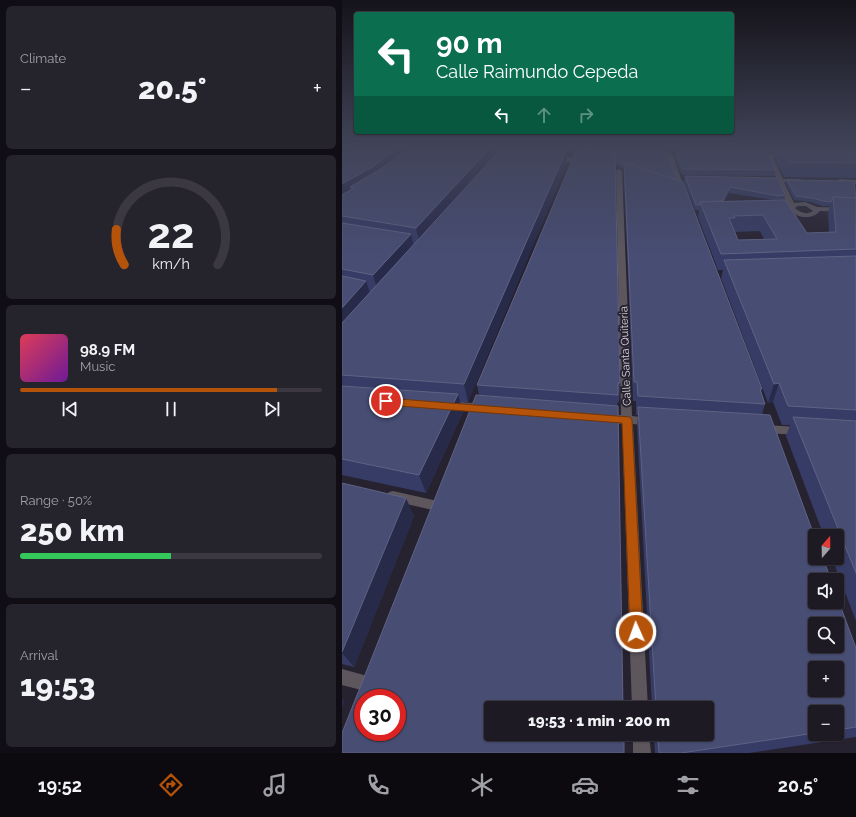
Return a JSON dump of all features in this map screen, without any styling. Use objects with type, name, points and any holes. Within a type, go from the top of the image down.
[{"type":"street","name":"Calle Santa Quiteria","points":[[619,183],[627,420],[640,701]]},
{"type":"street","points":[[673,192],[686,199],[683,183]]},
{"type":"street","points":[[781,183],[791,210]]},
{"type":"street","points":[[791,210],[797,204],[805,204],[816,209],[856,210]]},
{"type":"street","points":[[791,210],[807,215],[814,214],[816,209]]},
{"type":"street","points":[[437,405],[475,403],[493,409]]},
{"type":"street","points":[[468,421],[475,403]]},
{"type":"street","points":[[594,417],[660,422]]},
{"type":"street","points":[[754,428],[809,432]]},
{"type":"street","points":[[385,494],[433,505]]},
{"type":"street","points":[[342,677],[364,685]]},
{"type":"street","points":[[641,741],[642,753]]},
{"type":"building","points":[[357,183],[457,183],[416,228],[342,216],[342,195],[354,188],[350,187]]},
{"type":"building","points":[[470,183],[552,183],[464,384],[342,375],[342,323]]},
{"type":"building","points":[[563,183],[616,183],[620,383],[618,383],[618,395],[477,385]]},
{"type":"building","points":[[625,183],[683,183],[762,389],[760,389],[765,404],[638,396],[637,382],[634,382]]},
{"type":"building","points":[[688,183],[780,183],[785,195],[778,196],[730,187],[723,201],[700,202],[700,205],[696,205]]},
{"type":"building","points":[[789,183],[854,183],[856,198],[833,197],[831,202],[796,196]]},
{"type":"building","points":[[833,197],[856,198],[856,249],[721,254],[700,202],[785,200],[807,233],[836,232]],"holes":[[[763,215],[777,239],[738,240],[729,218],[735,218],[734,216]]]},
{"type":"building","points":[[342,223],[411,234],[373,275],[342,269]]},
{"type":"building","points":[[856,256],[856,410],[788,406],[779,383],[774,384],[724,260]]},
{"type":"building","points":[[342,276],[366,281],[342,308]]},
{"type":"building","points":[[342,386],[458,394],[419,475],[342,459]]},
{"type":"building","points":[[476,395],[618,406],[623,701],[484,701],[484,741],[624,741],[624,753],[342,753],[342,733],[354,703],[354,741],[406,741],[406,689],[359,689]]},
{"type":"building","points":[[638,407],[770,415],[812,529],[808,529],[808,565],[826,565],[828,573],[808,573],[808,609],[841,609],[856,648],[856,727],[844,729],[844,705],[808,705],[808,734],[681,753],[659,753],[658,741],[714,741],[714,701],[656,701]]},
{"type":"building","points":[[793,417],[856,421],[856,573],[844,543],[844,529],[838,529]]},
{"type":"building","points":[[342,483],[406,498],[342,652]]},
{"type":"route","points":[[386,401],[627,420],[636,632]]}]
